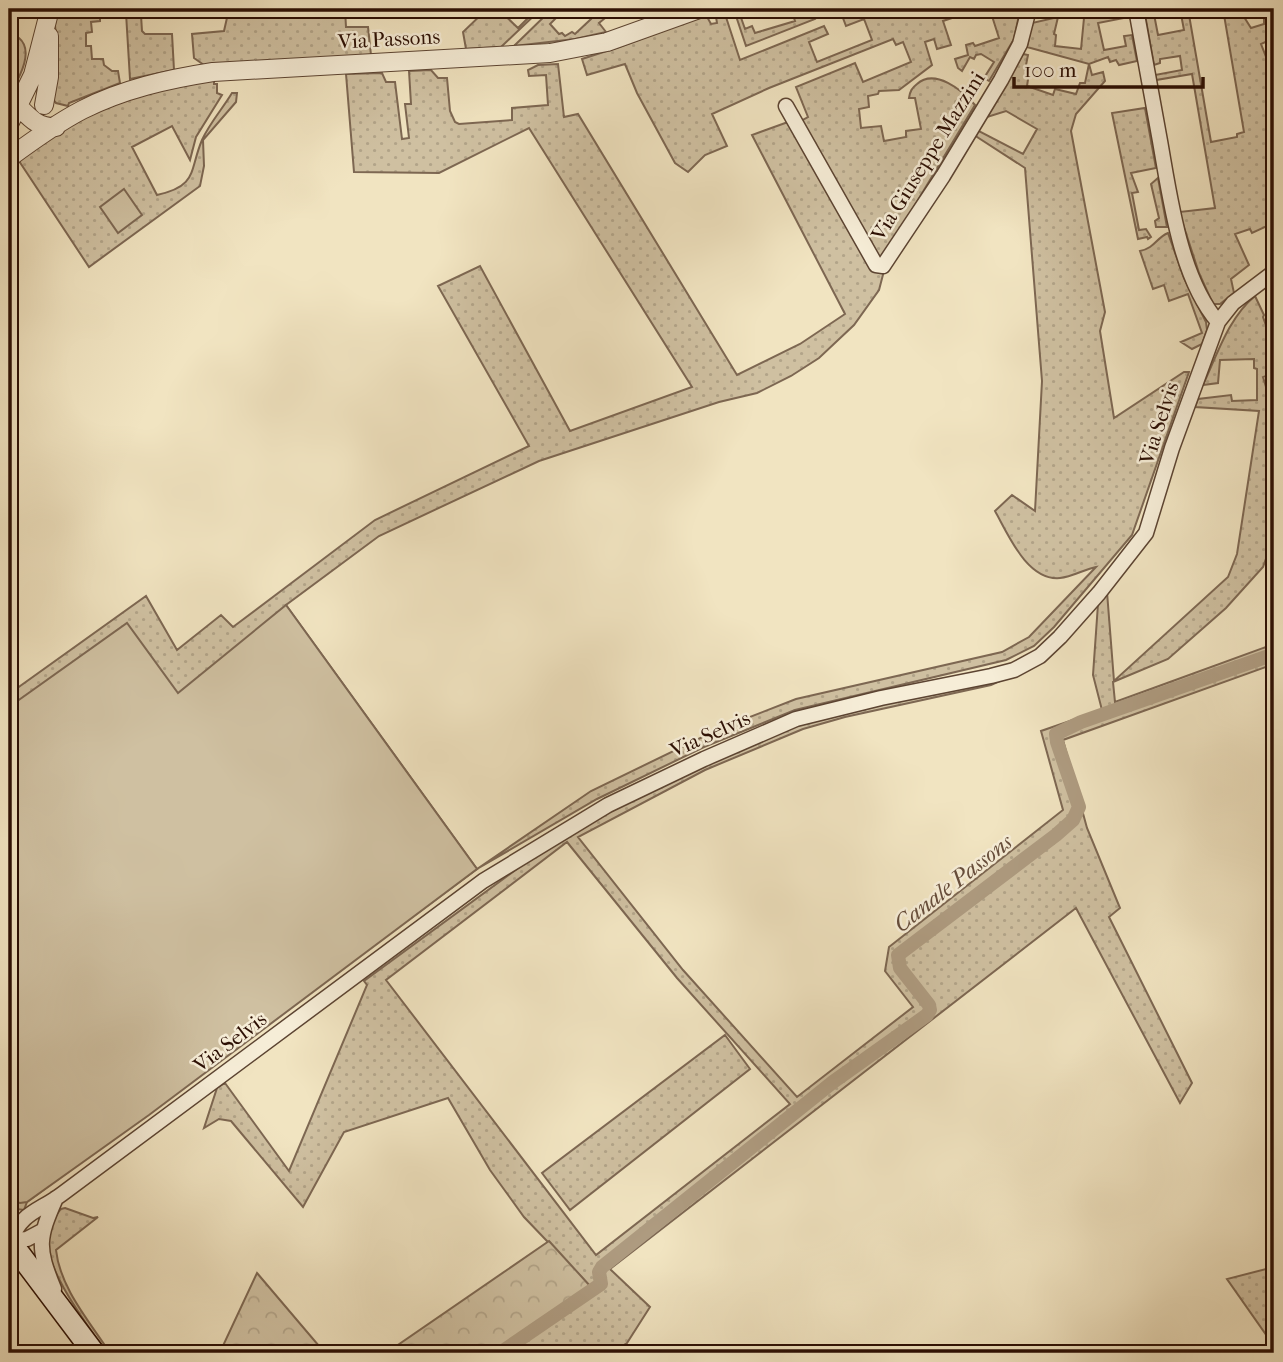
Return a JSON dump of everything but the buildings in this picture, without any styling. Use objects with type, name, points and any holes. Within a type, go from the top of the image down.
[{"type":"main road","points":[[9,1240],[94,1353]]},
{"type":"street","name":"Via Passons","points":[[9,158],[82,110],[126,92],[169,79],[213,72],[519,56],[578,49],[607,42],[699,9]]},
{"type":"street","name":"Via Giuseppe Mazzini","points":[[786,106],[876,265],[883,266],[943,176],[1001,80],[1020,44],[1029,9]]},
{"type":"street","points":[[1136,9],[1175,227],[1192,276],[1211,314],[1218,322]]},
{"type":"street","points":[[44,105],[49,77],[49,15]]},
{"type":"street","points":[[9,124],[33,75],[49,15]]},
{"type":"street","name":"Via Passons","points":[[18,106],[44,105],[65,111],[82,110]]},
{"type":"street","points":[[18,106],[32,121],[46,128],[56,127]]},
{"type":"street","name":"Via Selvis","points":[[9,1240],[20,1221],[56,1198],[483,881],[608,805],[796,719],[1014,670],[1040,656],[1099,593],[1146,533],[1188,401],[1218,322],[1233,303],[1274,272]]},
{"type":"street","points":[[56,1198],[42,1231],[44,1266],[62,1310]]},
{"type":"street","name":"Via Selvis","points":[[9,1214],[17,1216],[31,1213]]},
{"type":"street","points":[[9,1240],[27,1239],[42,1231]]},
{"type":"green space","points":[[57,9],[136,9],[136,15],[141,15],[142,31],[145,34],[172,34],[174,70],[130,79],[126,13],[100,13],[100,21],[91,22],[92,32],[86,33],[86,46],[91,46],[92,59],[103,59],[104,65],[112,71],[118,71],[120,83],[69,103],[68,106],[56,103],[51,97],[57,50]]},
{"type":"green space","points":[[229,9],[345,9],[346,27],[368,27],[371,55],[204,65],[194,58],[192,34],[224,31]]},
{"type":"green space","points":[[487,9],[498,9],[518,28],[537,9],[541,9],[501,47],[466,49],[463,32]]},
{"type":"green space","points":[[552,9],[565,9],[550,24],[559,34],[575,34],[591,19],[589,16],[595,9],[604,19],[599,23],[606,32],[575,39],[514,46]]},
{"type":"green space","points":[[791,9],[812,9],[815,19],[746,46],[735,13],[739,12],[745,29],[752,26],[755,33],[795,21]]},
{"type":"green space","points":[[846,9],[960,9],[961,15],[943,21],[951,45],[937,49],[934,39],[925,42],[932,65],[899,90],[879,91],[878,94],[868,96],[869,107],[859,109],[861,128],[881,126],[884,141],[906,137],[906,131],[921,129],[915,98],[909,98],[917,84],[932,78],[948,83],[975,105],[882,260],[876,256],[801,121],[808,117],[796,87],[855,63],[863,82],[911,62],[903,42],[896,45],[893,39],[769,88],[712,114],[727,146],[705,155],[688,172],[675,163],[637,93],[625,64],[587,75],[582,59],[706,15],[711,24],[717,23],[716,17],[725,14],[740,60],[824,26],[828,34],[809,42],[817,62],[872,40],[864,19],[846,26],[843,18],[848,16]]},
{"type":"green space","points":[[1079,9],[1093,9],[1094,16],[1127,9],[1129,17],[1098,23],[1104,50],[1126,46],[1124,36],[1132,35],[1137,61],[1119,65],[1116,60],[1110,62],[1108,57],[1089,64],[1027,47],[1032,23],[1058,17],[1054,34],[1055,46],[1081,49],[1084,18],[1079,18]]},
{"type":"green space","points":[[1144,9],[1153,9],[1158,35],[1184,30],[1180,9],[1188,9],[1211,142],[1237,137],[1237,134],[1244,132],[1223,9],[1239,9],[1251,28],[1264,24],[1264,9],[1270,16],[1274,14],[1274,23],[1267,26],[1268,29],[1274,26],[1274,36],[1261,44],[1274,77],[1268,80],[1274,101],[1274,231],[1272,232],[1269,225],[1252,233],[1250,229],[1235,234],[1249,265],[1231,279],[1234,293],[1220,304],[1213,304],[1199,273],[1179,212],[1215,208],[1192,74],[1156,80],[1155,75],[1182,70],[1180,56],[1160,59],[1160,63],[1154,65]]},
{"type":"green space","points":[[1020,10],[1014,39],[989,81],[984,78],[994,62],[981,54],[974,59],[970,57],[962,71],[958,68],[955,59],[968,55],[966,45],[973,43],[975,46],[999,38],[992,16]]},
{"type":"green space","points":[[9,33],[19,38],[26,51],[23,68],[9,97]]},
{"type":"green space","points":[[1023,54],[1028,55],[1025,70],[1029,73],[1027,86],[1053,95],[1055,89],[1076,94],[1080,83],[1085,83],[1089,64],[1092,75],[1103,72],[1105,81],[1076,114],[1071,131],[1105,312],[1100,331],[1114,418],[1184,372],[1189,372],[1132,535],[1054,627],[1034,646],[1006,660],[795,710],[704,747],[597,799],[477,869],[591,791],[719,729],[796,699],[1002,652],[1029,637],[1096,567],[1060,578],[1048,577],[1038,572],[1020,554],[995,511],[1012,495],[1035,511],[1042,381],[1025,168],[974,135],[977,130],[1023,154],[1037,129],[1006,111],[987,117]]},
{"type":"green space","points":[[558,64],[564,117],[578,114],[737,375],[800,344],[845,314],[752,135],[788,122],[885,267],[879,290],[854,325],[819,358],[757,393],[719,402],[539,461],[379,536],[286,605],[477,869],[27,1202],[24,1210],[9,1208],[9,694],[146,596],[177,650],[221,615],[233,627],[375,520],[529,446],[438,286],[480,266],[570,431],[692,387],[529,128],[439,173],[354,172],[346,74],[382,73],[386,82],[395,82],[402,139],[409,138],[405,104],[411,104],[409,71],[431,70],[438,78],[447,78],[450,111],[455,122],[459,124],[512,120],[512,108],[548,105],[546,75],[529,76],[528,70],[538,65]]},
{"type":"green space","points":[[214,79],[217,93],[222,95],[196,137],[190,160],[172,126],[132,147],[157,195],[180,187],[190,176],[202,140],[208,128],[232,93],[237,93],[236,102],[203,140],[204,166],[200,186],[89,267],[19,161],[9,170],[9,164],[78,119],[140,94]]},
{"type":"green space","points":[[1145,108],[1156,168],[1131,173],[1138,192],[1132,193],[1139,230],[1146,229],[1151,237],[1138,239],[1112,113]]},
{"type":"green space","points":[[1158,178],[1167,227],[1156,227],[1155,221],[1159,218],[1151,184]]},
{"type":"green space","points":[[124,189],[142,215],[118,233],[100,207]]},
{"type":"green space","points":[[1168,233],[1184,278],[1206,322],[1207,330],[1202,344],[1192,349],[1181,342],[1202,333],[1188,294],[1169,301],[1164,285],[1153,289],[1140,251],[1149,248]]},
{"type":"green space","points":[[1255,296],[1274,342],[1274,373],[1263,377],[1274,413],[1274,536],[1263,567],[1226,608],[1168,659],[1113,682],[1115,702],[1274,644],[1274,664],[1063,740],[1087,828],[1120,908],[1109,917],[1192,1083],[1180,1103],[1076,908],[610,1269],[650,1307],[627,1343],[611,1353],[494,1353],[591,1287],[524,1217],[490,1170],[448,1098],[344,1132],[303,1207],[231,1121],[219,1119],[204,1128],[217,1088],[225,1083],[289,1171],[367,985],[364,981],[536,855],[574,831],[659,786],[805,722],[1018,673],[991,685],[845,717],[803,729],[705,770],[578,837],[683,970],[797,1097],[913,1007],[885,971],[889,947],[1063,810],[1041,731],[1102,710],[1093,675],[1098,604],[1107,592],[1114,681],[1228,577],[1237,554],[1259,411],[1195,407],[1198,399],[1231,395],[1232,401],[1257,400],[1257,369],[1254,368],[1254,359],[1220,360],[1218,383],[1203,385],[1224,337]],"holes":[[[567,842],[677,978],[790,1104],[596,1255],[386,980]]]},
{"type":"green space","points":[[286,605],[477,869],[149,1115],[27,1202],[9,1200],[9,707],[127,623],[178,693]]},
{"type":"green space","points":[[725,1035],[750,1069],[570,1210],[542,1173]]},
{"type":"green space","points":[[61,1209],[93,1218],[98,1217],[56,1250],[63,1278],[110,1353],[107,1353],[78,1312],[51,1261],[47,1232]]},
{"type":"green space","points":[[549,1241],[591,1287],[494,1353],[400,1353],[395,1347]]},
{"type":"green space","points":[[1274,1267],[1274,1346],[1227,1279]]},
{"type":"green space","points":[[257,1273],[325,1353],[224,1353],[221,1350]]},
{"type":"waterway","name":"Canale Passons","points":[[500,1353],[601,1284],[599,1272],[602,1267],[833,1082],[927,1015],[929,1005],[900,968],[898,955],[1073,820],[1079,807],[1056,734],[1081,722],[1274,654]]}]
